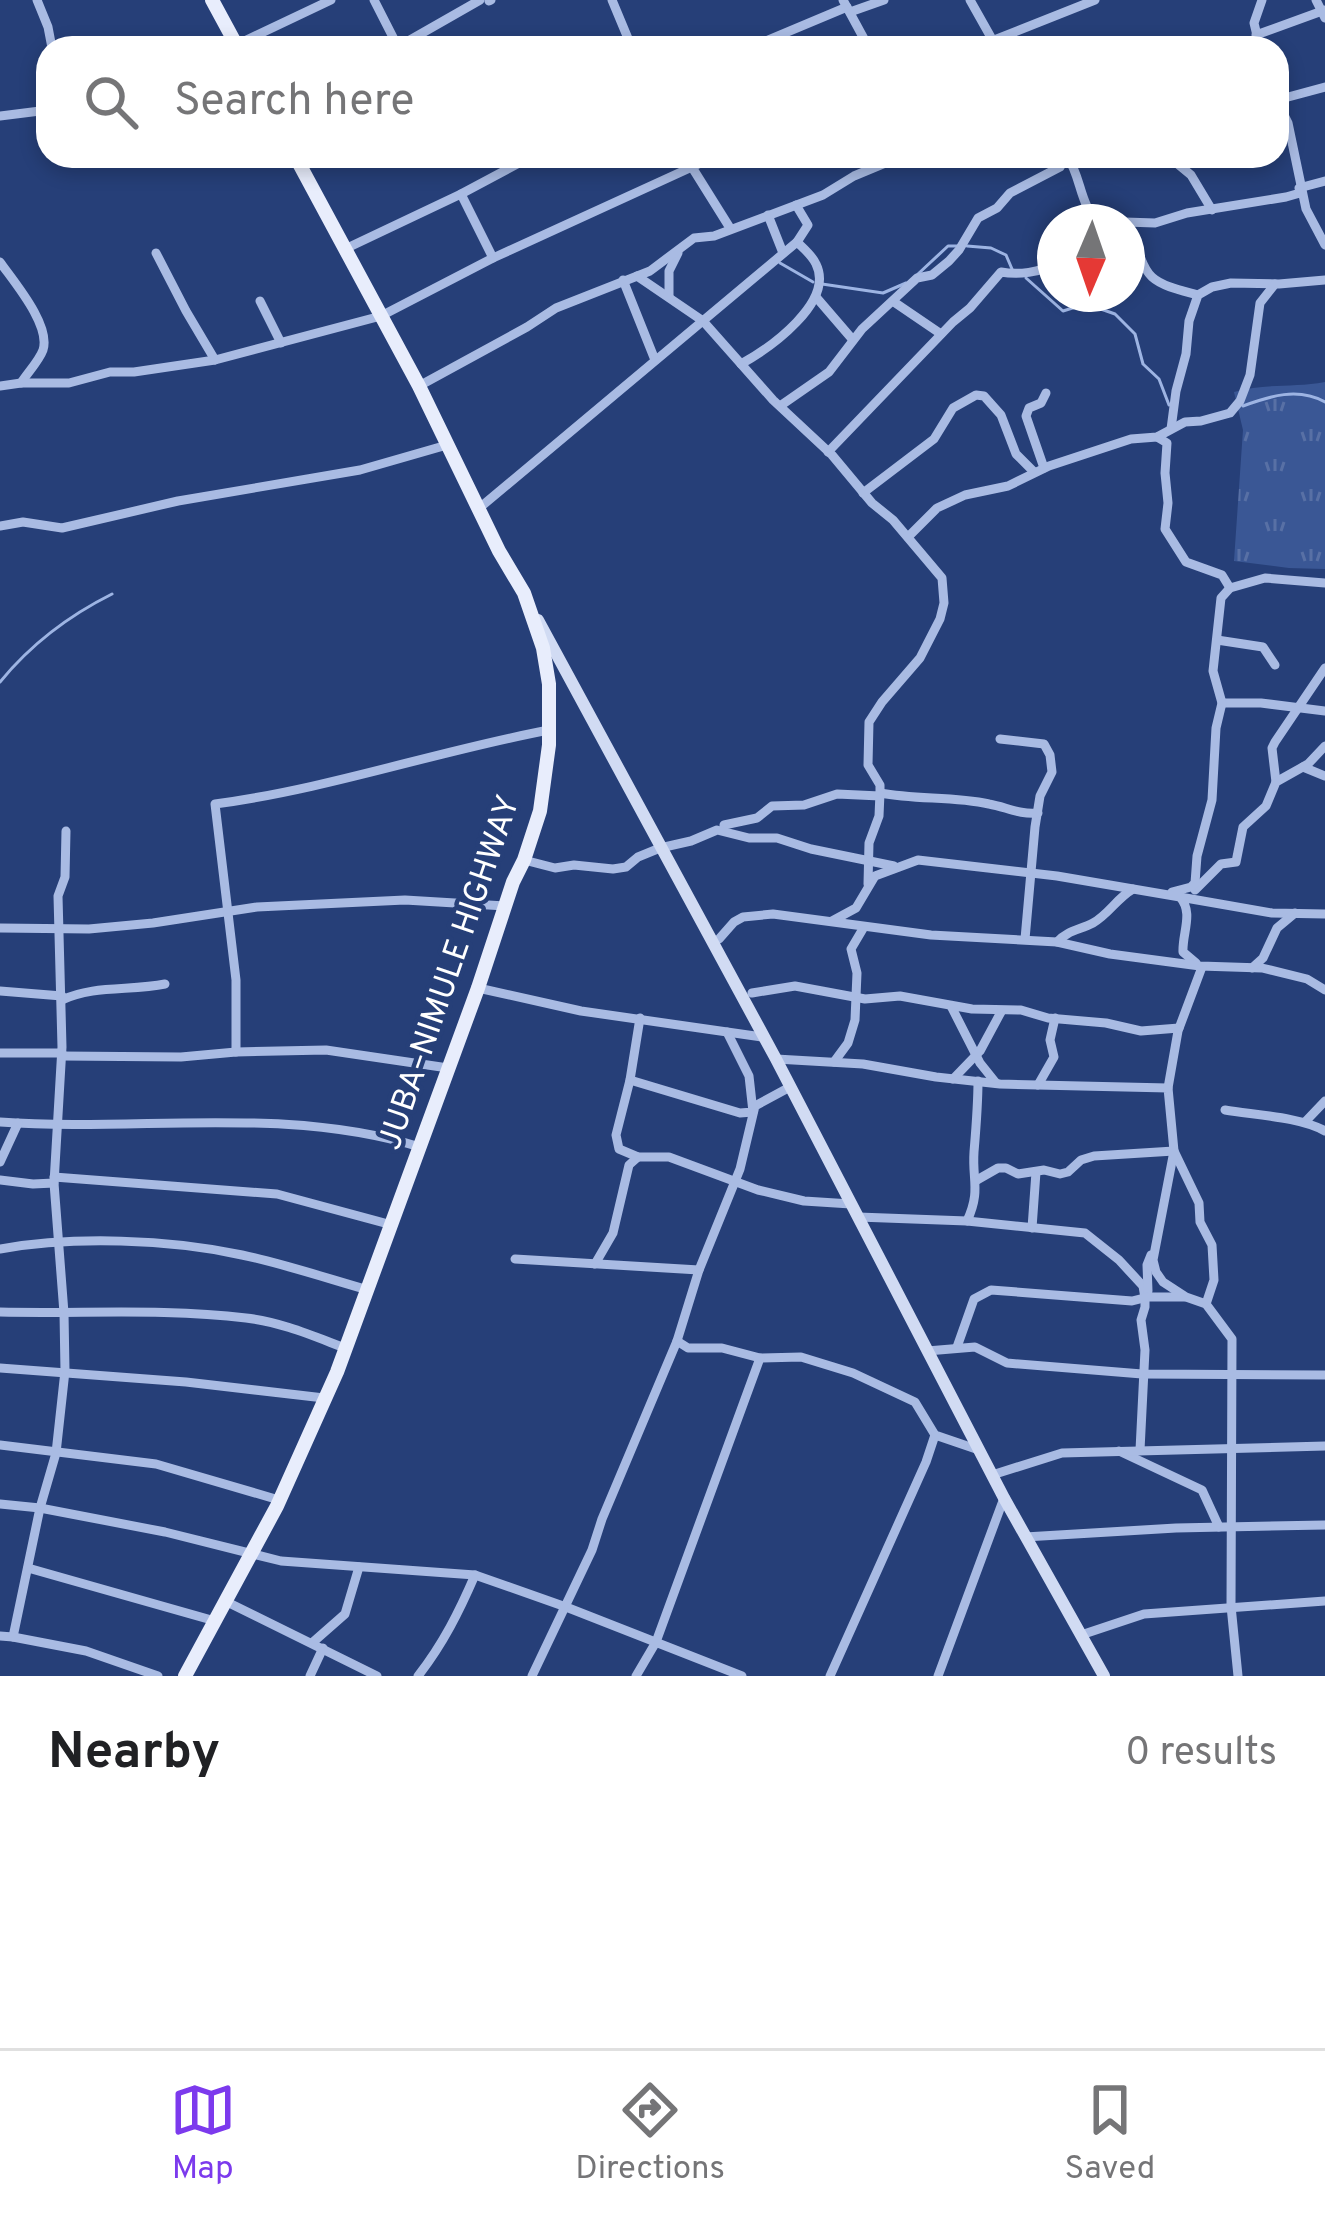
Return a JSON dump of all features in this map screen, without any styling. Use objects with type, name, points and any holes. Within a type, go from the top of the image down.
[{"type":"main road","points":[[212,0],[232,36]]},
{"type":"main road","name":"JUBA–NIMULE HIGHWAY","points":[[185,1676],[279,1500],[346,1348],[524,860],[540,811],[549,730],[543,648],[524,593],[301,168]]},
{"type":"main road","points":[[524,593],[776,1059],[1004,1498],[1104,1676]]},
{"type":"street","points":[[37,0],[50,36]]},
{"type":"street","points":[[257,36],[331,0]]},
{"type":"street","points":[[374,0],[391,36]]},
{"type":"street","points":[[420,36],[487,0]]},
{"type":"street","points":[[612,0],[627,36]]},
{"type":"street","points":[[777,36],[847,6],[884,0]]},
{"type":"street","points":[[970,0],[990,36]]},
{"type":"street","points":[[1011,36],[1081,2],[1095,0]]},
{"type":"street","points":[[1262,0],[1256,35],[1322,10]]},
{"type":"street","points":[[847,6],[863,36]]},
{"type":"street","points":[[1289,97],[1325,87]]},
{"type":"street","points":[[0,116],[36,112]]},
{"type":"street","points":[[1289,129],[1300,190],[1325,245]]},
{"type":"street","points":[[345,249],[510,168]]},
{"type":"street","points":[[0,386],[69,383],[214,360],[381,316],[674,168]]},
{"type":"street","points":[[692,168],[730,228]]},
{"type":"street","points":[[419,386],[556,308],[637,277],[694,238],[714,236],[796,205],[876,168]]},
{"type":"street","points":[[780,406],[820,381],[853,340],[917,278],[932,275],[949,262],[978,218],[997,208],[1010,193],[1058,168]]},
{"type":"street","points":[[1075,168],[1085,204]]},
{"type":"street","points":[[1182,168],[1211,210]]},
{"type":"street","points":[[1145,223],[1325,181]]},
{"type":"street","points":[[461,194],[493,258]]},
{"type":"street","points":[[477,510],[797,242],[808,225],[796,205]]},
{"type":"street","points":[[768,214],[783,253]]},
{"type":"street","points":[[741,364],[771,344],[817,297],[816,264],[797,242]]},
{"type":"street","points":[[669,296],[669,271],[680,248]]},
{"type":"street","points":[[156,253],[214,360]]},
{"type":"street","points":[[0,262],[34,310],[45,339],[42,354],[21,382]]},
{"type":"street","points":[[1145,266],[1152,277],[1198,295]]},
{"type":"street","points":[[828,452],[1001,272],[1037,270]]},
{"type":"street","points":[[637,277],[703,321],[942,578],[943,611],[920,658],[869,722],[868,765],[880,785],[880,795],[879,816],[868,843],[868,884]]},
{"type":"street","points":[[623,280],[656,360]]},
{"type":"street","points":[[1172,429],[1187,329],[1198,295],[1232,283],[1325,280]]},
{"type":"street","points":[[908,537],[942,505],[965,495],[1008,486],[1039,470],[1131,439],[1157,437],[1185,422],[1226,415],[1240,401],[1250,375],[1260,303],[1275,284]]},
{"type":"street","points":[[817,297],[853,340]]},
{"type":"street","points":[[260,301],[280,343]]},
{"type":"street","points":[[894,302],[941,334]]},
{"type":"street","points":[[1039,470],[1026,416],[1046,393]]},
{"type":"street","points":[[863,493],[934,439],[953,408],[976,395],[984,396],[1001,415],[1016,454],[1039,470]]},
{"type":"street","points":[[1157,437],[1165,440],[1168,450],[1165,530],[1186,562],[1222,575],[1230,588]]},
{"type":"street","points":[[0,526],[23,522],[62,528],[178,501],[360,470],[447,445]]},
{"type":"street","points":[[1201,967],[1183,948],[1197,856],[1212,800],[1222,703],[1214,671],[1220,598],[1230,588],[1270,578],[1325,583]]},
{"type":"street","points":[[1217,640],[1263,647],[1275,664]]},
{"type":"street","points":[[831,922],[856,908],[868,884],[882,871],[918,860],[1180,897],[1194,891],[1221,864],[1236,862],[1244,827],[1266,806],[1276,782],[1272,748],[1325,668]]},
{"type":"street","points":[[1222,703],[1325,711]]},
{"type":"street","points":[[236,1052],[236,980],[215,804],[304,788],[549,730]]},
{"type":"street","points":[[1000,739],[1040,742],[1047,748],[1052,772],[1040,796],[1024,939]]},
{"type":"street","points":[[1276,782],[1303,767],[1325,746]]},
{"type":"street","points":[[1303,767],[1325,776]]},
{"type":"street","points":[[724,825],[757,818],[772,806],[804,806],[837,794],[938,797],[1038,813]]},
{"type":"street","points":[[524,860],[555,868],[626,867],[660,848],[717,830],[749,838],[777,838],[898,867]]},
{"type":"street","points":[[13,1637],[56,1453],[65,1371],[54,1180],[62,1054],[58,896],[65,877],[66,831]]},
{"type":"street","points":[[1057,942],[1097,920],[1133,889]]},
{"type":"street","points":[[1165,893],[1194,891],[1272,913],[1325,914]]},
{"type":"street","points":[[1180,897],[1188,914]]},
{"type":"street","points":[[0,928],[59,930],[257,908],[405,900],[506,906]]},
{"type":"street","points":[[1252,968],[1264,958],[1277,928],[1296,913]]},
{"type":"street","points":[[719,940],[743,916],[773,914],[922,934],[1057,942],[1201,967],[1252,968],[1306,979],[1325,990]]},
{"type":"street","points":[[834,1062],[854,1027],[857,973],[850,949],[863,927]]},
{"type":"street","points":[[1168,960],[1183,948]]},
{"type":"street","points":[[1140,1450],[1141,1320],[1147,1265],[1164,1213],[1174,1151],[1168,1088],[1179,1028],[1201,967]]},
{"type":"street","points":[[0,991],[62,998],[165,984]]},
{"type":"street","points":[[752,993],[794,986],[855,997],[900,996],[1001,1012],[1021,1010],[1141,1031],[1179,1028]]},
{"type":"street","points":[[478,988],[581,1011],[762,1037]]},
{"type":"street","points":[[950,1006],[987,1075],[996,1083]]},
{"type":"street","points":[[952,1079],[977,1055],[1001,1012]]},
{"type":"street","points":[[626,1175],[616,1135],[640,1018]]},
{"type":"street","points":[[1038,1085],[1054,1057],[1050,1040],[1055,1018]]},
{"type":"street","points":[[532,1676],[566,1607],[677,1341],[745,1154],[753,1112],[749,1076],[727,1032]]},
{"type":"street","points":[[0,1053],[181,1057],[326,1050],[448,1068]]},
{"type":"street","points":[[776,1059],[863,1064],[978,1082],[1168,1088]]},
{"type":"street","points":[[630,1080],[740,1113],[753,1112]]},
{"type":"street","points":[[967,1221],[977,1180],[978,1082]]},
{"type":"street","points":[[753,1112],[760,1101],[790,1087]]},
{"type":"street","points":[[1304,1122],[1325,1101]]},
{"type":"street","points":[[1225,1110],[1304,1122],[1325,1131]]},
{"type":"street","points":[[0,1122],[218,1120],[377,1134],[419,1147]]},
{"type":"street","points":[[0,1162],[18,1124]]},
{"type":"street","points":[[619,1150],[638,1157],[669,1157],[733,1182],[804,1201],[1085,1233],[1144,1286],[1146,1297]]},
{"type":"street","points":[[977,1180],[1002,1168],[1018,1174],[1044,1170],[1064,1174],[1081,1160],[1102,1155],[1174,1151]]},
{"type":"street","points":[[1174,1151],[1199,1203],[1200,1222],[1212,1245],[1214,1280],[1206,1304]]},
{"type":"street","points":[[595,1264],[610,1240],[629,1165],[638,1157]]},
{"type":"street","points":[[1032,1228],[1036,1172]]},
{"type":"street","points":[[0,1180],[277,1194],[392,1225]]},
{"type":"street","points":[[610,1240],[618,1265]]},
{"type":"street","points":[[0,1249],[137,1241],[185,1245],[242,1255],[368,1290]]},
{"type":"street","points":[[1153,1252],[1163,1282],[1206,1304],[1232,1339],[1232,1449],[1224,1527],[1238,1676]]},
{"type":"street","points":[[514,1259],[699,1270]]},
{"type":"street","points":[[957,1347],[974,1299],[984,1292],[1013,1290],[1132,1301],[1186,1297]]},
{"type":"street","points":[[0,1312],[131,1310],[249,1318],[346,1348]]},
{"type":"street","points":[[677,1341],[688,1348],[722,1348],[760,1358],[802,1357],[853,1373],[920,1408],[935,1435],[979,1450]]},
{"type":"street","points":[[927,1351],[975,1347],[1007,1363],[1142,1374],[1325,1375]]},
{"type":"street","points":[[636,1676],[656,1642],[760,1358]]},
{"type":"street","points":[[0,1368],[324,1398]]},
{"type":"street","points":[[830,1676],[935,1435]]},
{"type":"street","points":[[0,1445],[156,1464],[279,1500]]},
{"type":"street","points":[[992,1475],[1050,1455],[1325,1446]]},
{"type":"street","points":[[1119,1451],[1202,1490],[1224,1527]]},
{"type":"street","points":[[938,1676],[1004,1498]]},
{"type":"street","points":[[0,1504],[165,1532],[291,1563],[475,1575],[742,1676]]},
{"type":"street","points":[[1025,1537],[1325,1525]]},
{"type":"street","points":[[310,1676],[318,1646],[345,1614],[359,1567]]},
{"type":"street","points":[[28,1568],[214,1621]]},
{"type":"street","points":[[418,1676],[455,1621],[475,1575]]},
{"type":"street","points":[[225,1601],[377,1676]]},
{"type":"street","points":[[1082,1635],[1144,1613],[1325,1601]]},
{"type":"street","points":[[0,1636],[86,1651],[158,1676]]},
{"type":"green space","points":[[1325,382],[1325,569],[1234,561],[1243,430],[1234,392]]},
{"type":"waterway","points":[[918,274],[948,246],[958,246]]},
{"type":"waterway","points":[[967,246],[1006,255],[1012,269]]},
{"type":"waterway","points":[[780,263],[813,282]]},
{"type":"waterway","points":[[1026,278],[1063,311],[1079,306],[1115,314],[1135,334],[1143,364],[1159,379],[1169,405]]},
{"type":"waterway","points":[[822,284],[883,293],[906,283]]},
{"type":"waterway","points":[[1243,406],[1294,394],[1325,402]]},
{"type":"waterway","points":[[0,682],[51,632],[112,594]]}]
